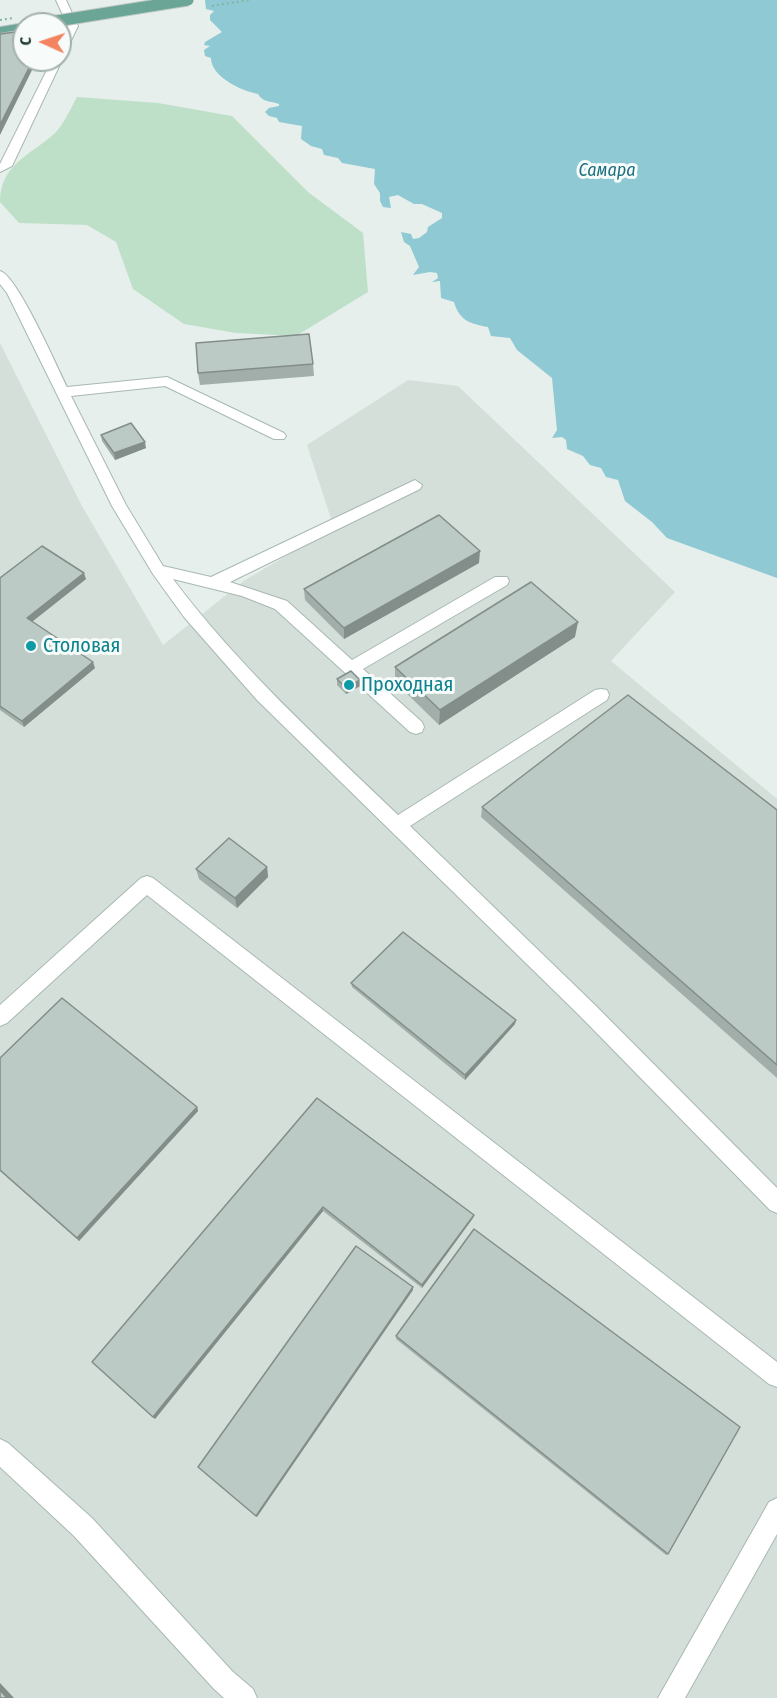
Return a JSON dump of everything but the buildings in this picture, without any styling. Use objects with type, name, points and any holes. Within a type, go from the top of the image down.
[{"type":"main road","points":[[72,19],[188,0]]},
{"type":"street","points":[[0,168],[6,166],[51,72]]},
{"type":"street","points":[[0,275],[13,292],[119,506],[158,570],[190,614],[263,695],[587,1010],[777,1203]]},
{"type":"street","points":[[62,392],[167,381],[279,436]]},
{"type":"street","points":[[213,583],[415,485]]},
{"type":"street","points":[[158,570],[244,591],[281,605],[416,728]]},
{"type":"street","points":[[351,669],[501,581]]},
{"type":"street","points":[[396,826],[601,695]]},
{"type":"street","points":[[0,1017],[147,884],[777,1376]]},
{"type":"street","points":[[0,1451],[83,1527],[223,1680],[243,1698]]},
{"type":"street","points":[[670,1698],[777,1510]]},
{"type":"shaded area","points":[[0,343],[82,506],[163,645],[245,580],[334,528],[307,445],[408,380],[458,386],[675,592],[611,661],[777,799],[777,1698],[0,1698]]},
{"type":"green space","points":[[77,97],[158,103],[232,116],[308,192],[363,233],[368,292],[296,336],[236,333],[184,324],[133,289],[116,242],[87,225],[19,223],[0,202],[5,178],[18,162],[55,133]]},
{"type":"water","name":"Самара","points":[[205,0],[777,0],[777,578],[667,538],[652,522],[625,501],[618,480],[606,477],[601,468],[590,465],[583,456],[567,449],[566,440],[562,437],[552,438],[557,430],[552,378],[517,350],[510,338],[491,336],[488,327],[466,320],[459,313],[454,302],[441,298],[440,281],[432,282],[438,278],[437,273],[413,275],[419,267],[410,246],[404,242],[401,232],[411,234],[413,239],[419,238],[427,232],[428,227],[442,218],[442,213],[422,204],[414,204],[398,195],[389,197],[391,208],[383,207],[380,193],[374,184],[375,169],[342,163],[338,158],[324,155],[322,149],[311,146],[301,139],[302,126],[279,122],[277,118],[265,112],[279,104],[264,100],[258,94],[244,90],[222,77],[212,65],[211,58],[205,56],[204,50],[210,46],[204,45],[205,42],[222,32],[210,20],[210,15],[214,11],[206,9]]},
{"type":"place","name":"Столовая","points":[[31,646]]},
{"type":"place","name":"Проходная","points":[[349,685]]}]
